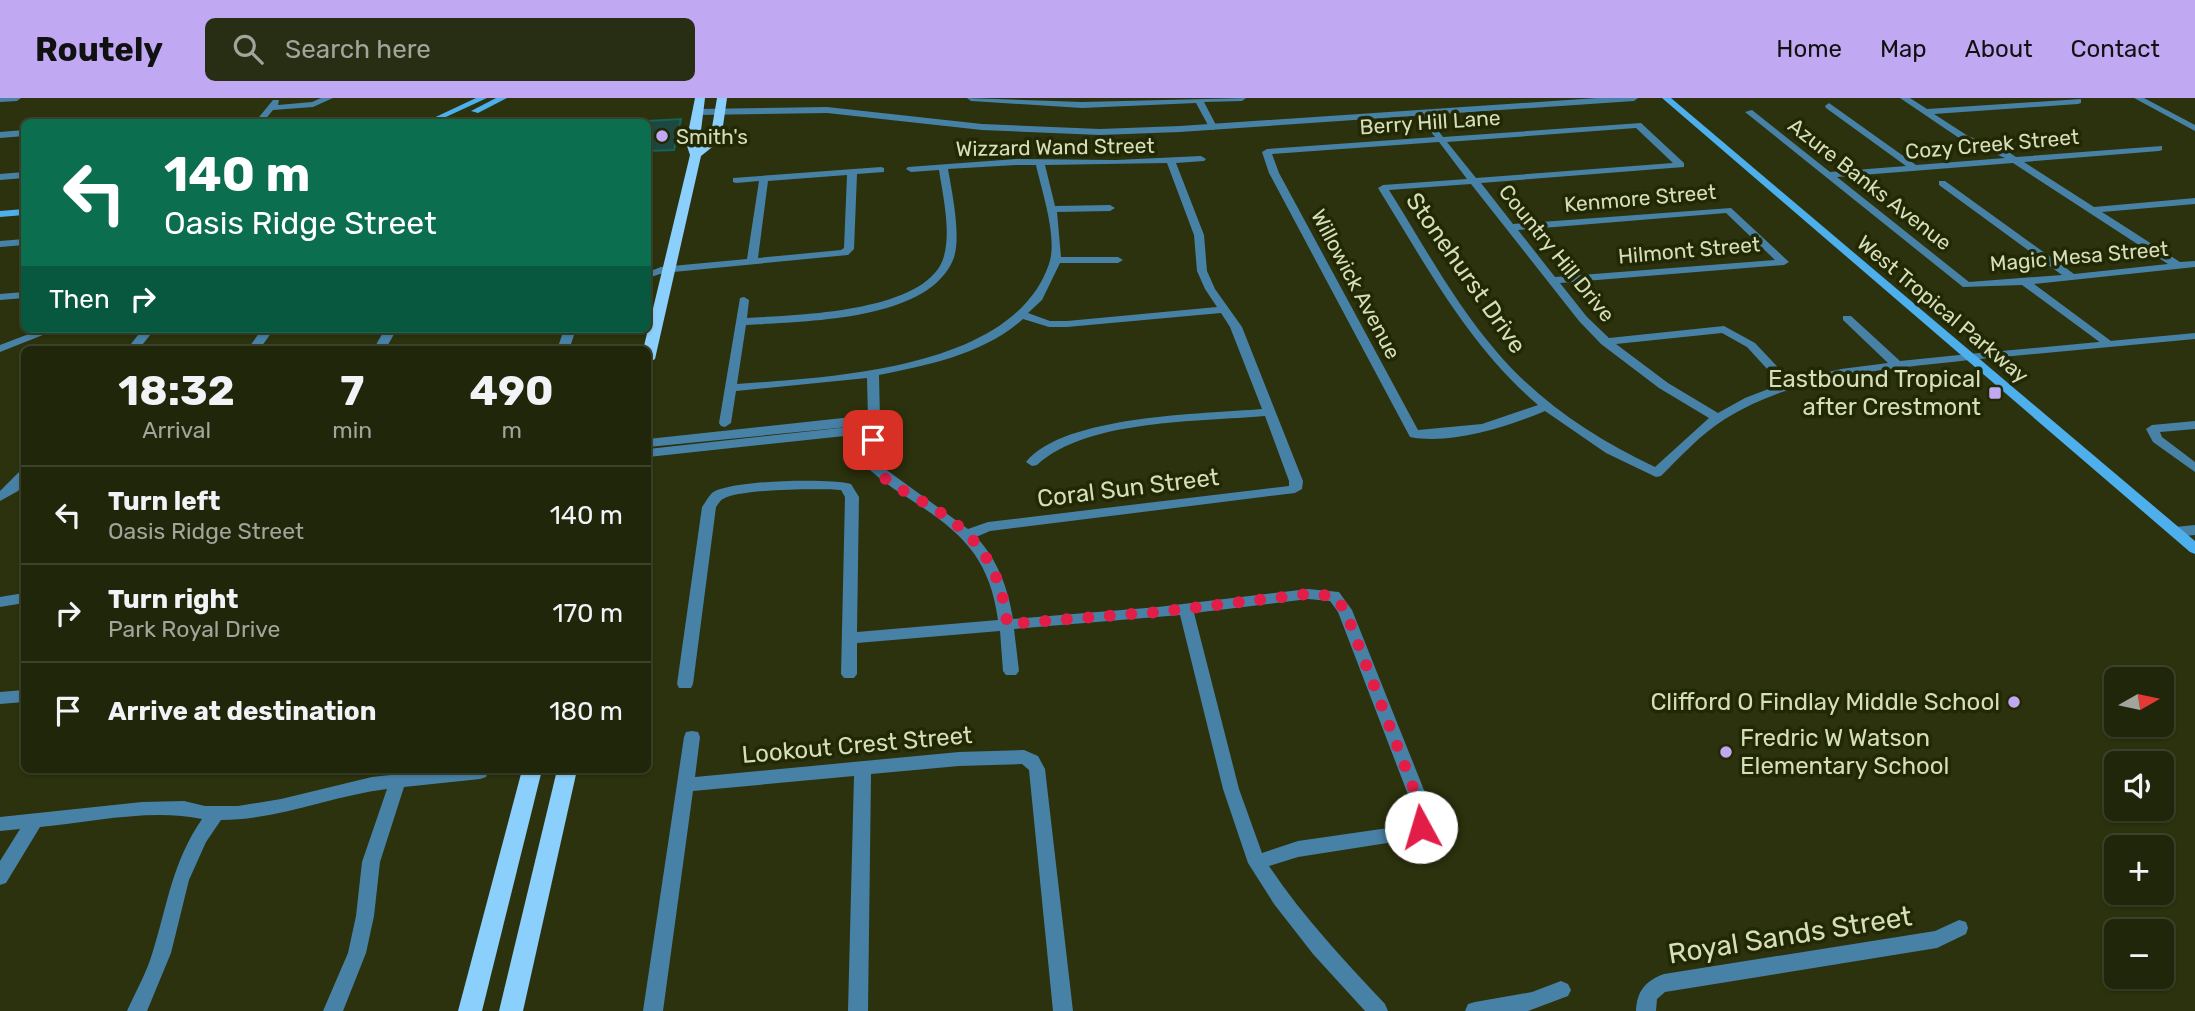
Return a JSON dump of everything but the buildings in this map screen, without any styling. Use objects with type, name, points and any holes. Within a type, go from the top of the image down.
[{"type":"main road","points":[[437,119],[489,100],[503,98]]},
{"type":"main road","points":[[650,346],[665,269],[696,155],[692,143],[700,98]]},
{"type":"main road","points":[[696,155],[715,140],[722,98]]},
{"type":"main road","name":"West Tropical Parkway","points":[[1666,98],[2195,549]]},
{"type":"main road","points":[[455,119],[489,100]]},
{"type":"main road","points":[[0,206],[21,204]]},
{"type":"main road","points":[[0,214],[21,212]]},
{"type":"main road","points":[[470,1011],[531,773]]},
{"type":"main road","points":[[511,1011],[566,773]]},
{"type":"street","points":[[0,99],[17,98]]},
{"type":"street","points":[[262,119],[280,98]]},
{"type":"street","points":[[272,108],[313,104],[329,98]]},
{"type":"street","points":[[971,98],[1037,101],[1199,101],[1242,98]]},
{"type":"street","points":[[698,112],[835,110],[950,124],[1041,131],[1129,132],[1634,98]]},
{"type":"street","points":[[1904,98],[1965,138],[2012,160],[2178,266]]},
{"type":"street","points":[[2138,98],[2195,128]]},
{"type":"street","points":[[1199,101],[1213,127]]},
{"type":"street","points":[[1926,112],[2078,101]]},
{"type":"street","points":[[1829,106],[1916,169]]},
{"type":"street","name":"Azure Banks Avenue","points":[[1749,112],[1967,285]]},
{"type":"street","name":"Country Hill Drive","points":[[1421,114],[1583,319],[1605,342],[1673,393],[1718,418]]},
{"type":"street","name":"Berry Hill Lane","points":[[1267,152],[1638,125],[1681,165],[1474,181]]},
{"type":"street","points":[[0,135],[21,133]]},
{"type":"street","name":"Cozy Creek Street","points":[[1827,175],[2159,148]]},
{"type":"street","name":"Willowick Avenue","points":[[1267,152],[1274,173],[1414,434],[1455,434],[1502,425],[1546,406]]},
{"type":"street","name":"Wizzard Wand Street","points":[[911,169],[1201,159]]},
{"type":"street","points":[[1032,463],[1047,449],[1083,435],[1140,425],[1269,412],[1236,327],[1210,289],[1202,271],[1199,234],[1171,161]]},
{"type":"street","points":[[730,388],[873,375],[912,366],[959,351],[1023,315],[1049,283],[1056,260],[1050,209],[1040,163]]},
{"type":"street","points":[[741,322],[872,308],[900,301],[926,287],[941,273],[949,260],[950,235],[943,167]]},
{"type":"street","points":[[736,180],[881,170]]},
{"type":"street","points":[[651,267],[665,269],[844,253],[849,249],[852,172]]},
{"type":"street","points":[[0,177],[21,175]]},
{"type":"street","points":[[752,262],[764,178]]},
{"type":"street","name":"Stonehurst Drive","points":[[1474,181],[1383,188],[1491,352],[1512,376],[1546,406],[1628,460],[1656,472],[1718,418]]},
{"type":"street","points":[[1942,183],[2072,277]]},
{"type":"street","points":[[2091,210],[2195,201]]},
{"type":"street","points":[[1050,209],[1110,208]]},
{"type":"street","name":"Kenmore Street","points":[[1512,227],[1728,210],[1784,262]]},
{"type":"street","points":[[0,244],[21,242]]},
{"type":"street","points":[[1056,260],[1118,260]]},
{"type":"street","name":"Hilmont Street","points":[[1554,280],[1784,262]]},
{"type":"street","name":"Magic Mesa Street","points":[[1967,285],[2024,282],[2195,264]]},
{"type":"street","points":[[651,274],[665,269]]},
{"type":"street","points":[[2024,282],[2109,344]]},
{"type":"street","points":[[0,297],[21,295]]},
{"type":"street","points":[[725,423],[744,300]]},
{"type":"street","points":[[1023,315],[1049,324],[1067,324],[1225,309]]},
{"type":"street","points":[[1847,318],[1898,366]]},
{"type":"street","points":[[1605,342],[1724,329],[1751,345],[1788,384]]},
{"type":"street","points":[[0,349],[42,333]]},
{"type":"street","points":[[1718,418],[1745,401],[1788,384],[1838,372],[2195,336]]},
{"type":"street","points":[[873,375],[875,467],[884,477],[928,505],[967,535],[984,552],[995,571],[1007,624],[1012,671]]},
{"type":"street","name":"Coral Sun Street","points":[[967,535],[988,527],[1295,489],[1296,481],[1269,412]]},
{"type":"street","points":[[651,443],[852,421],[874,424]]},
{"type":"street","points":[[651,453],[854,431],[874,424]]},
{"type":"street","points":[[2195,425],[2152,429],[2157,439],[2195,468]]},
{"type":"street","points":[[0,497],[21,479]]},
{"type":"street","points":[[685,684],[709,507],[718,495],[747,489],[829,484],[846,487],[852,497],[849,674]]},
{"type":"street","points":[[2175,532],[2195,530]]},
{"type":"street","points":[[849,638],[1186,609],[1308,594],[1334,596],[1345,610],[1427,820],[1413,832],[1298,849],[1257,863]]},
{"type":"street","points":[[0,602],[21,598]]},
{"type":"street","points":[[1186,609],[1231,789],[1257,863],[1280,898],[1312,938],[1378,1011]]},
{"type":"street","points":[[0,698],[21,696]]},
{"type":"street","points":[[653,1011],[692,737]]},
{"type":"street","name":"Lookout Crest Street","points":[[685,785],[959,759],[1024,757],[1032,761],[1037,769],[1063,1011]]},
{"type":"street","points":[[858,1011],[863,768]]},
{"type":"street","points":[[0,824],[142,809],[184,808],[216,813],[254,811],[344,789],[471,773]]},
{"type":"street","points":[[333,1011],[357,953],[365,916],[371,862],[398,781]]},
{"type":"street","points":[[137,1011],[162,953],[180,880],[198,838],[216,813]]},
{"type":"street","points":[[0,877],[35,820]]},
{"type":"street","name":"Royal Sands Street","points":[[1646,1011],[1650,992],[1655,986],[1664,983],[1937,939],[1959,928]]},
{"type":"street","points":[[1475,1011],[1532,1001],[1561,990]]},
{"type":"place","name":"Smith's","points":[[662,136]]},
{"type":"place","name":"Eastbound Tropical after Crestmont","points":[[1995,393]]},
{"type":"place","name":"Clifford O Findlay Middle School","points":[[2014,702]]},
{"type":"place","name":"Fredric W Watson Elementary School","points":[[1726,752]]},
{"type":"route","points":[[873,440],[875,467],[884,477],[951,521],[984,552],[995,571],[1007,624],[1158,612],[1317,593],[1334,596],[1345,610],[1416,795],[1424,807],[1427,820],[1421,827]]}]
